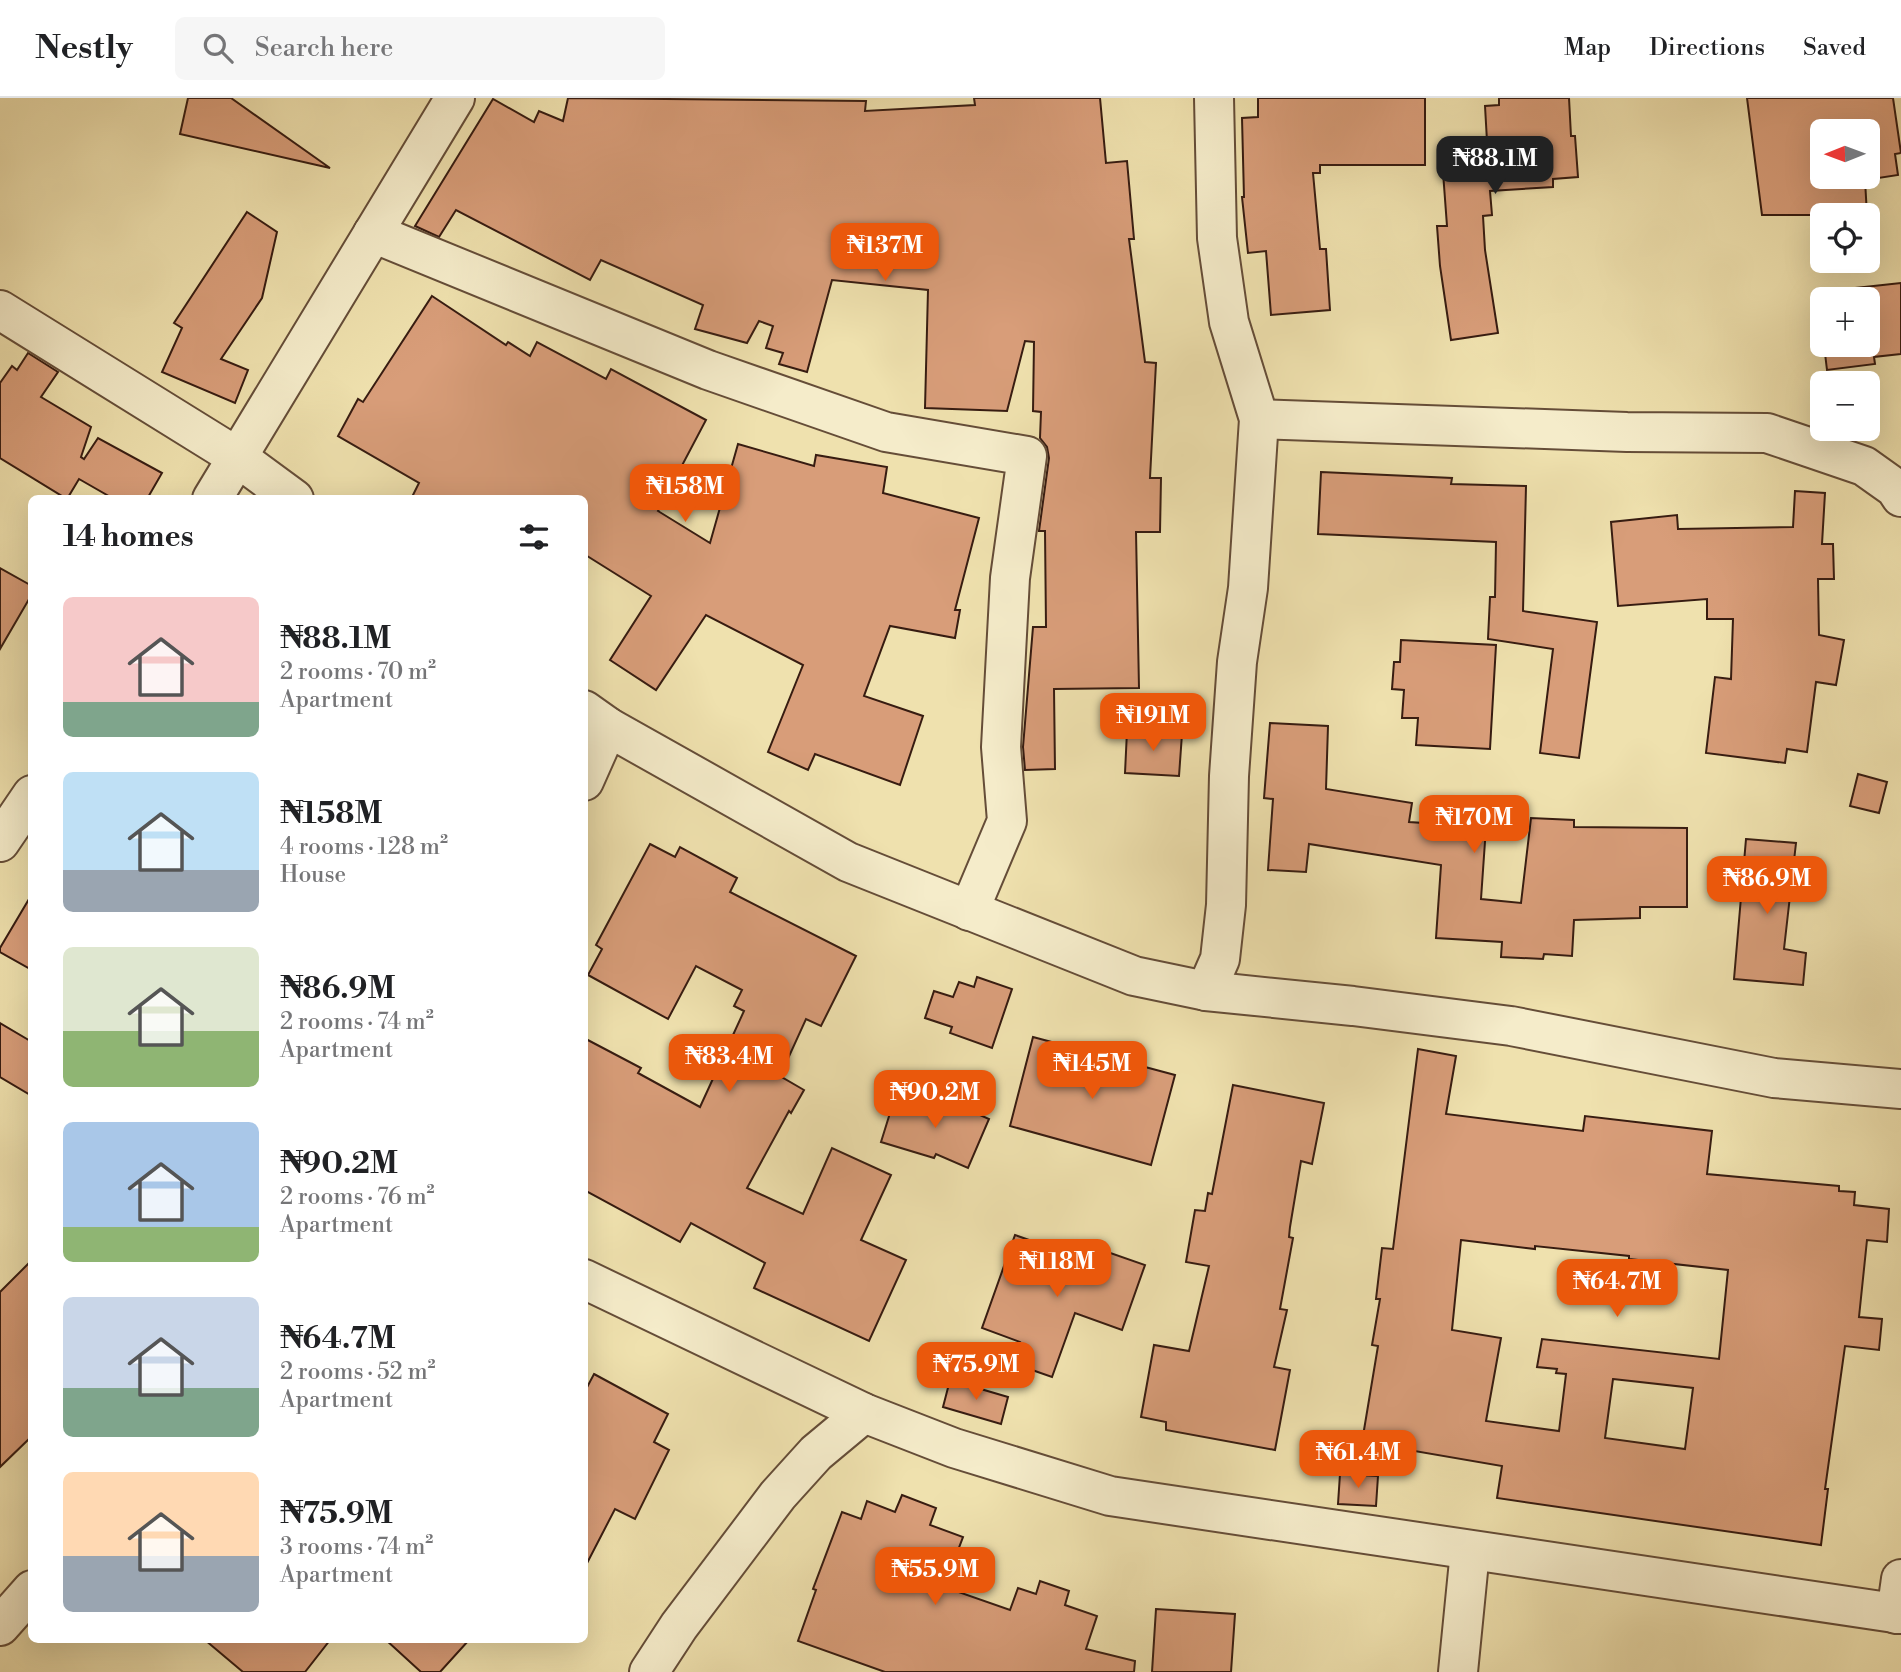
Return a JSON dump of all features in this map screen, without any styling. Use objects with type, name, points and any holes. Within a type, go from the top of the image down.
[{"type":"street","points":[[214,495],[455,98]]},
{"type":"street","points":[[1206,991],[1220,959],[1226,905],[1229,776],[1237,662],[1248,588],[1259,419],[1229,322],[1217,237],[1214,98]]},
{"type":"street","points":[[373,233],[708,370],[886,432],[1027,456],[1010,578],[1001,747],[1007,821],[969,911]]},
{"type":"street","points":[[0,310],[237,457],[289,495]]},
{"type":"street","points":[[1259,419],[1627,432],[1767,433],[1864,466],[1895,488],[1901,497]]},
{"type":"street","points":[[588,760],[596,718],[848,862],[1134,976],[1206,991],[1511,1026],[1774,1078],[1901,1089]]},
{"type":"street","points":[[0,842],[28,802]]},
{"type":"street","points":[[588,1281],[864,1413],[954,1448],[1110,1496],[1470,1551],[1899,1602]]},
{"type":"street","points":[[649,1672],[679,1626],[778,1495],[816,1453],[864,1413]]},
{"type":"street","points":[[1458,1672],[1470,1551]]},
{"type":"street","points":[[0,1626],[28,1594]]},
{"type":"building","points":[[188,98],[231,98],[330,168],[180,134]]},
{"type":"building","points":[[568,98],[866,101],[865,111],[975,105],[974,98],[1100,98],[1106,163],[1127,161],[1134,239],[1129,239],[1145,362],[1156,363],[1150,478],[1161,478],[1160,532],[1136,532],[1139,688],[1054,689],[1055,769],[1025,770],[1023,747],[1033,627],[1046,627],[1045,531],[1039,531],[1049,458],[1047,447],[1040,438],[1041,412],[1033,411],[1034,342],[1025,341],[1007,411],[925,408],[928,290],[832,280],[807,372],[779,364],[783,353],[766,348],[773,326],[759,321],[747,343],[695,329],[703,305],[601,260],[590,280],[456,210],[439,237],[415,226],[493,99],[534,122],[539,111],[563,121]]},
{"type":"building","points":[[1258,98],[1425,98],[1425,165],[1320,165],[1320,173],[1313,173],[1320,249],[1326,249],[1330,310],[1271,315],[1266,251],[1248,253],[1242,197],[1242,118],[1258,117]]},
{"type":"building","points":[[1499,98],[1569,98],[1571,136],[1575,136],[1578,177],[1553,179],[1553,187],[1490,191],[1492,215],[1483,216],[1485,250],[1498,333],[1451,340],[1437,226],[1447,226],[1441,145],[1487,141],[1485,106],[1499,105]]},
{"type":"building","points":[[1747,98],[1893,98],[1901,153],[1895,154],[1898,175],[1880,178],[1880,119],[1810,119],[1810,189],[1866,189],[1866,203],[1810,203],[1810,215],[1762,215]]},
{"type":"building","points":[[247,212],[277,232],[262,298],[221,359],[248,370],[235,403],[162,372],[182,328],[174,323]]},
{"type":"building","points":[[1901,283],[1901,354],[1880,356],[1880,287],[1865,287]]},
{"type":"building","points":[[432,296],[506,345],[508,342],[530,356],[537,342],[606,379],[611,369],[706,420],[658,511],[710,543],[738,444],[814,466],[816,455],[887,467],[883,493],[979,518],[955,610],[960,610],[955,638],[890,626],[864,696],[923,716],[900,785],[815,754],[808,770],[768,752],[803,665],[706,615],[656,690],[610,660],[651,596],[588,557],[588,495],[413,495],[419,483],[338,436],[358,399],[363,402]]},
{"type":"building","points":[[28,353],[58,372],[41,397],[91,427],[81,457],[84,459],[98,438],[162,473],[149,495],[107,495],[79,479],[69,495],[60,495],[0,458],[0,383],[12,366],[17,370]]},
{"type":"building","points":[[1825,357],[1874,357],[1875,364],[1827,370]]},
{"type":"building","points":[[1321,472],[1452,478],[1451,484],[1526,486],[1523,611],[1597,622],[1579,758],[1540,753],[1553,649],[1488,639],[1490,597],[1495,597],[1496,542],[1318,534]]},
{"type":"building","points":[[1795,491],[1825,493],[1822,544],[1833,544],[1834,579],[1818,579],[1819,635],[1844,640],[1836,685],[1816,682],[1807,752],[1787,749],[1785,763],[1706,753],[1715,677],[1731,679],[1733,619],[1707,619],[1707,599],[1618,606],[1611,522],[1677,515],[1678,529],[1793,527]]},
{"type":"building","points":[[0,568],[28,584],[28,601],[0,649]]},
{"type":"building","points":[[1401,640],[1496,645],[1490,749],[1416,745],[1418,718],[1402,718],[1404,690],[1392,689],[1394,662],[1400,662]]},
{"type":"building","points":[[1270,723],[1328,726],[1326,789],[1412,803],[1409,822],[1486,827],[1481,899],[1521,903],[1531,818],[1574,820],[1574,827],[1687,828],[1687,907],[1640,907],[1640,918],[1574,920],[1572,956],[1544,954],[1543,959],[1501,957],[1502,942],[1436,938],[1441,865],[1309,844],[1306,872],[1268,870],[1273,799],[1264,798]]},
{"type":"building","points":[[1127,731],[1182,734],[1179,776],[1125,773]]},
{"type":"building","points":[[1858,774],[1887,782],[1879,813],[1850,806]]},
{"type":"building","points":[[1746,839],[1796,843],[1784,949],[1806,953],[1803,985],[1734,979]]},
{"type":"building","points":[[650,844],[675,857],[680,847],[737,878],[730,892],[856,956],[821,1026],[806,1019],[780,1076],[804,1090],[791,1113],[789,1111],[747,1188],[803,1214],[832,1148],[891,1175],[861,1240],[906,1260],[869,1341],[754,1288],[765,1263],[691,1223],[680,1242],[588,1192],[588,1040],[641,1068],[638,1073],[700,1107],[744,1011],[734,1006],[742,990],[696,966],[668,1019],[588,975],[602,949],[596,945]]},
{"type":"building","points":[[28,901],[28,968],[0,952]]},
{"type":"building","points":[[977,977],[1012,989],[992,1048],[950,1033],[952,1027],[925,1018],[934,991],[953,997],[959,982],[974,987]]},
{"type":"building","points":[[0,1023],[28,1040],[28,1094],[0,1077]]},
{"type":"building","points":[[1033,1037],[1175,1075],[1151,1165],[1010,1126]]},
{"type":"building","points":[[1418,1049],[1456,1056],[1446,1114],[1583,1131],[1585,1116],[1712,1131],[1707,1174],[1839,1186],[1839,1191],[1855,1192],[1854,1205],[1889,1209],[1887,1242],[1867,1240],[1859,1317],[1882,1319],[1879,1350],[1845,1346],[1825,1489],[1828,1489],[1821,1545],[1497,1498],[1502,1466],[1362,1442],[1378,1346],[1372,1345],[1380,1299],[1376,1299],[1382,1248],[1393,1249]],"holes":[[[1461,1240],[1629,1256],[1629,1259],[1728,1270],[1719,1359],[1542,1339],[1537,1367],[1557,1369],[1556,1373],[1566,1374],[1559,1431],[1486,1421],[1501,1338],[1452,1330]],[[1613,1379],[1693,1388],[1685,1449],[1605,1438]]]},
{"type":"building","points":[[1233,1085],[1324,1103],[1312,1164],[1301,1161],[1290,1227],[1289,1237],[1293,1238],[1280,1309],[1287,1310],[1274,1367],[1290,1370],[1275,1450],[1166,1430],[1166,1422],[1141,1417],[1154,1345],[1189,1351],[1209,1266],[1186,1262],[1195,1210],[1205,1211],[1208,1193],[1212,1194]]},
{"type":"building","points":[[913,1096],[958,1111],[960,1106],[989,1119],[968,1168],[936,1154],[934,1158],[881,1142],[895,1097],[911,1102]]},
{"type":"building","points":[[1015,1235],[1094,1263],[1099,1249],[1145,1265],[1122,1330],[1075,1313],[1052,1377],[1012,1363],[1020,1342],[982,1328]]},
{"type":"building","points":[[28,1264],[28,1440],[0,1467],[0,1292]]},
{"type":"building","points":[[594,1374],[668,1414],[654,1442],[669,1450],[635,1519],[615,1509],[588,1561],[588,1385]]},
{"type":"building","points":[[950,1380],[1008,1397],[1001,1424],[943,1407]]},
{"type":"building","points":[[1340,1474],[1378,1476],[1376,1506],[1338,1504]]},
{"type":"building","points":[[902,1495],[936,1508],[930,1525],[963,1537],[944,1587],[1010,1610],[1018,1588],[1036,1594],[1040,1581],[1069,1591],[1065,1605],[1097,1616],[1086,1649],[1135,1661],[1134,1672],[885,1672],[798,1641],[816,1590],[813,1589],[842,1512],[861,1519],[867,1501],[895,1512]]},
{"type":"building","points":[[1156,1609],[1235,1614],[1231,1672],[1152,1672]]},
{"type":"building","points":[[209,1643],[328,1643],[305,1672],[243,1672]]},
{"type":"building","points":[[389,1643],[466,1643],[440,1672],[421,1672]]}]
